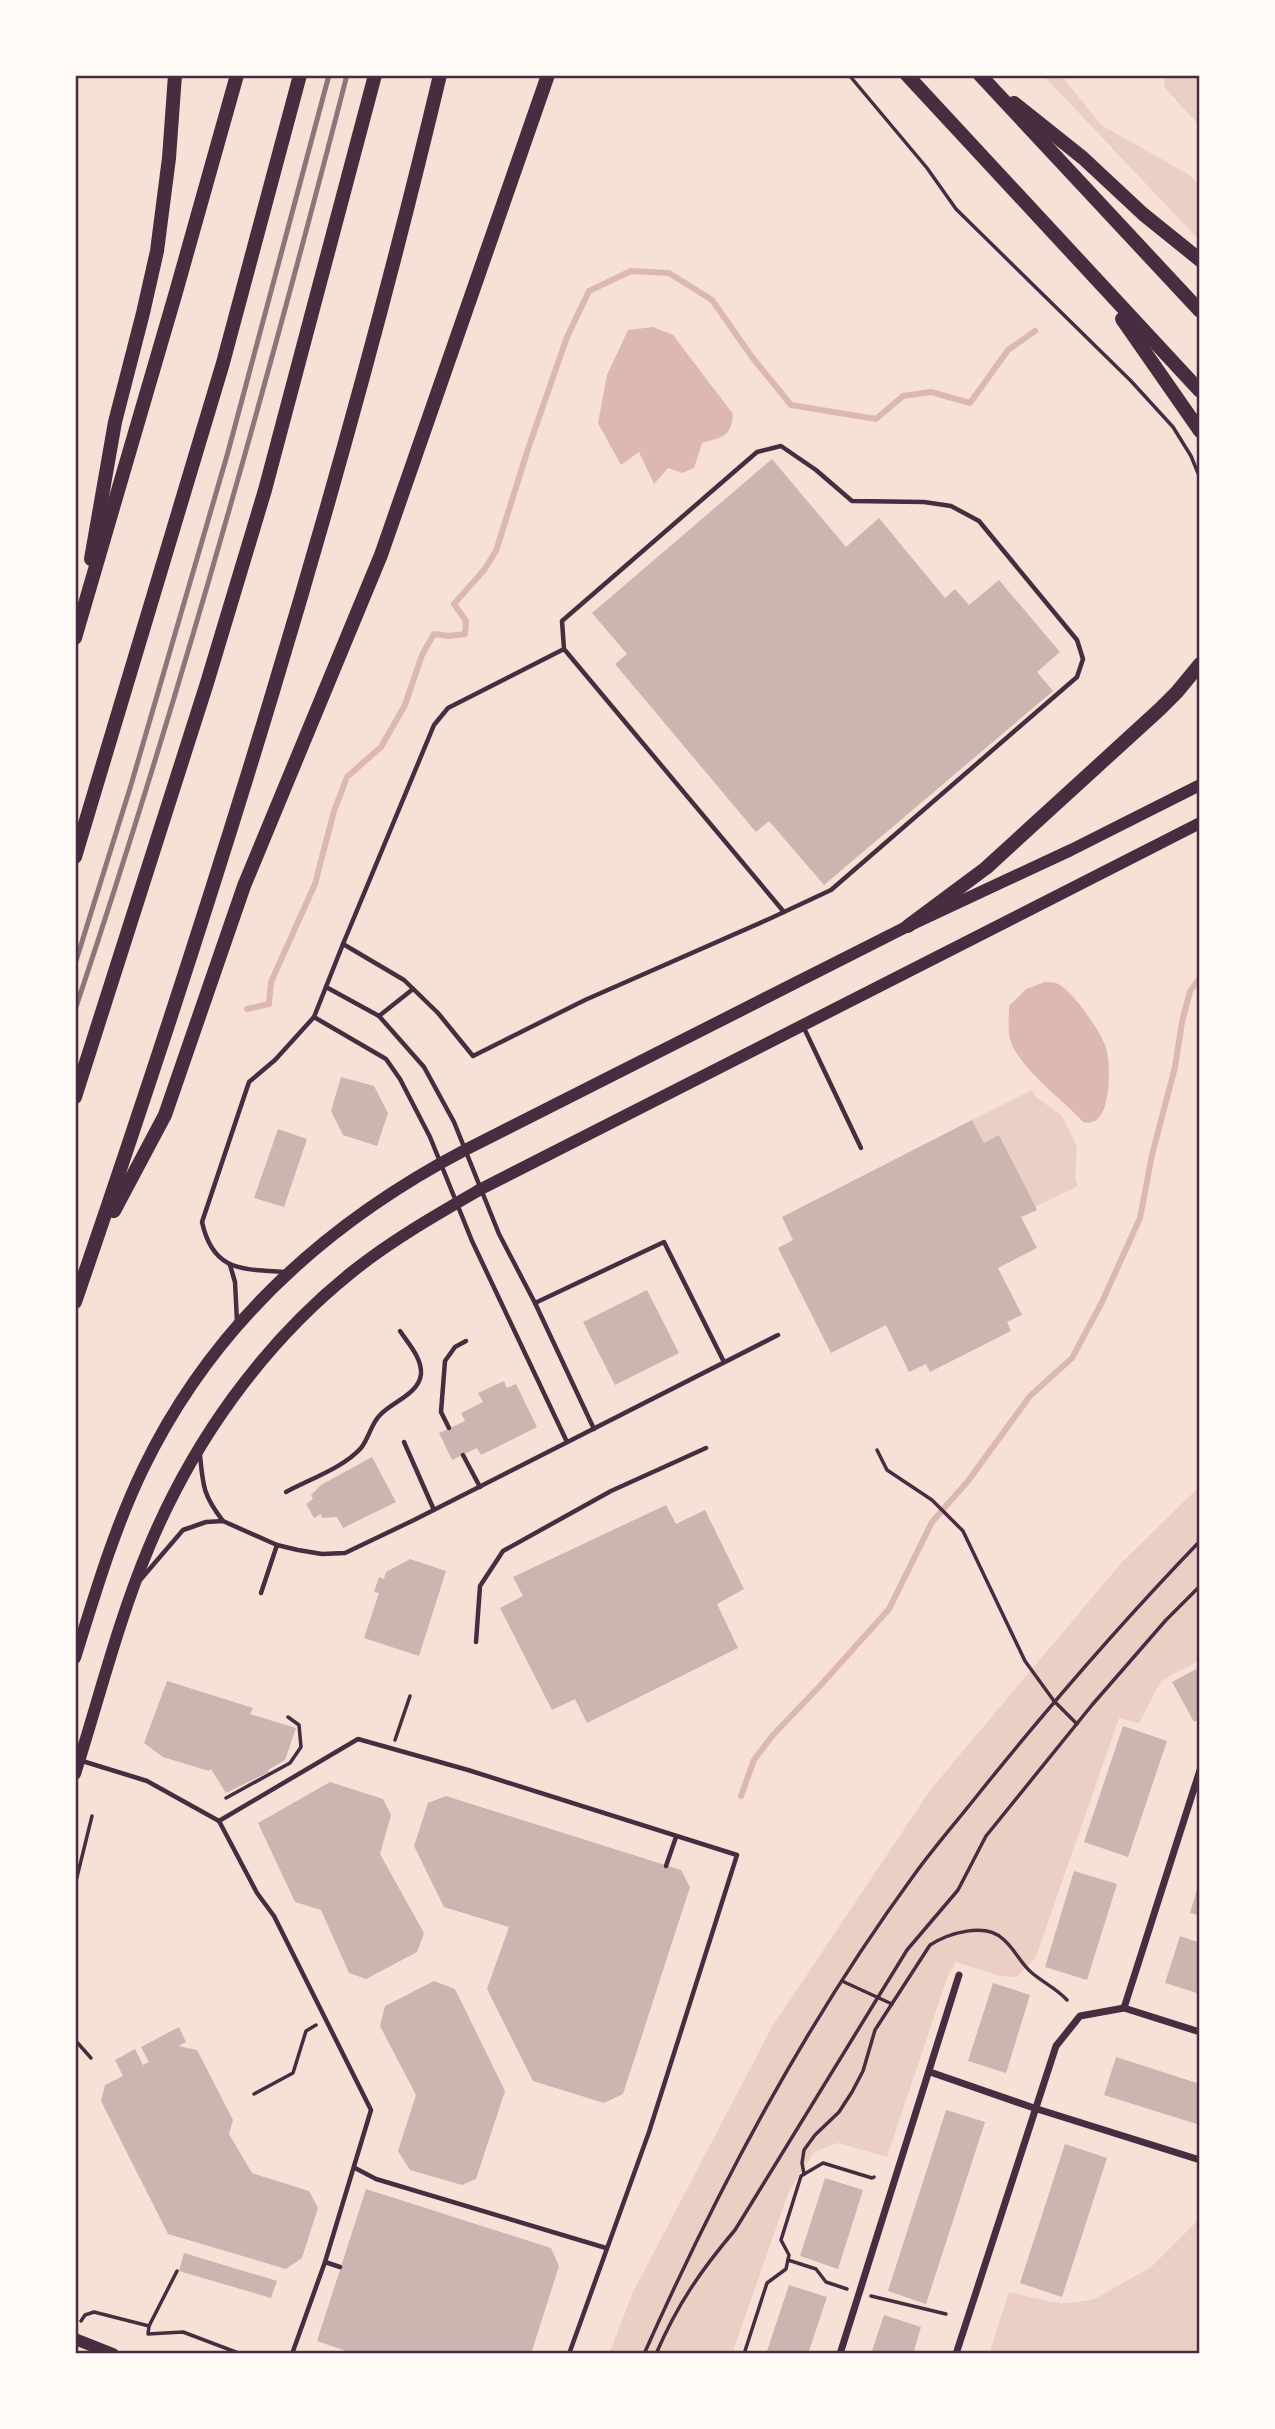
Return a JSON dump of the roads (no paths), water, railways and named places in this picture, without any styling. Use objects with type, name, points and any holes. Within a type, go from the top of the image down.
[{"type":"highway","points":[[77,633],[115,422],[157,251],[169,158],[175,75]]},
{"type":"highway","points":[[77,633],[237,75]]},
{"type":"highway","points":[[75,857],[223,363],[300,75]]},
{"type":"highway","points":[[75,1097],[203,696],[265,490],[376,75]]},
{"type":"highway","points":[[75,1302],[197,942],[293,628],[368,362],[440,75]]},
{"type":"highway","points":[[92,1253],[165,1115],[244,886],[381,555],[548,75]]},
{"type":"highway","points":[[907,75],[1200,391]]},
{"type":"highway","points":[[981,76],[1083,158],[1200,260]]},
{"type":"highway","points":[[981,76],[1200,311]]},
{"type":"highway","points":[[1092,275],[1200,431]]},
{"type":"highway","points":[[908,926],[994,861],[1160,709],[1200,664]]},
{"type":"main road","points":[[75,1658],[113,1539],[143,1468],[170,1418],[198,1374],[237,1325],[337,1230],[440,1163],[465,1150],[908,926],[1071,850],[1200,785]]},
{"type":"main road","points":[[75,1774],[133,1588],[161,1519],[199,1448],[252,1373],[305,1314],[350,1274],[386,1247],[481,1189],[1200,823]]},
{"type":"main road","points":[[75,2339],[113,2354]]},
{"type":"street","points":[[1124,2008],[1200,1770]]},
{"type":"street","points":[[840,2354],[960,1975]]},
{"type":"street","points":[[956,2354],[1056,2046],[1080,2017],[1124,2008],[1200,2032]]},
{"type":"street","points":[[930,2072],[1200,2160]]},
{"type":"lane","points":[[343,944],[404,980],[438,1013],[473,1056],[585,1000],[785,912],[831,890],[1077,677],[1083,659],[1077,640],[979,521],[951,506],[923,502],[852,501],[816,470],[781,446],[757,452],[562,621],[564,649],[785,912]]},
{"type":"lane","points":[[290,1272],[246,1270],[230,1264],[215,1254],[206,1239],[202,1222],[249,1082],[275,1060],[314,1017],[434,724],[448,708],[564,649]]},
{"type":"lane","points":[[326,987],[379,1016],[424,1067],[454,1122],[499,1234],[535,1303],[594,1429]]},
{"type":"lane","points":[[379,1016],[413,989]]},
{"type":"lane","points":[[314,1017],[386,1059],[400,1079],[440,1163],[506,1317],[567,1442]]},
{"type":"lane","points":[[802,1024],[861,1148]]},
{"type":"lane","points":[[535,1303],[664,1242],[724,1362]]},
{"type":"lane","points":[[230,1264],[235,1282],[237,1325]]},
{"type":"lane","points":[[286,1492],[346,1460],[360,1449],[377,1417],[410,1393],[418,1383],[421,1372],[416,1354],[400,1331]]},
{"type":"lane","points":[[133,1588],[183,1530],[206,1522],[223,1521],[277,1545],[322,1554],[345,1553],[778,1335]]},
{"type":"lane","points":[[449,1429],[441,1412],[445,1361],[455,1347],[466,1341]]},
{"type":"lane","points":[[404,1441],[433,1510]]},
{"type":"lane","points":[[199,1448],[205,1494],[223,1521]]},
{"type":"lane","points":[[476,1642],[480,1586],[503,1551],[611,1491],[706,1448]]},
{"type":"lane","points":[[463,1455],[480,1487]]},
{"type":"lane","points":[[261,1593],[277,1545]]},
{"type":"lane","points":[[219,1821],[358,1740],[737,1855],[649,2132],[569,2354]]},
{"type":"lane","points":[[78,1759],[147,1781],[219,1821],[257,1893],[274,1916],[371,2110],[325,2262],[292,2354]]},
{"type":"lane","points":[[666,1866],[676,1836]]},
{"type":"lane","points":[[355,2168],[376,2179],[606,2248]]},
{"type":"lane","points":[[325,2262],[340,2267]]},
{"type":"waterway","points":[[247,1009],[269,1004],[271,982],[315,884],[334,811],[347,777],[381,747],[405,705],[422,655],[434,634],[465,634],[466,621],[454,604],[484,570],[496,551],[567,337],[589,291],[631,271],[669,273],[712,300],[752,357],[791,405],[876,419],[903,396],[931,392],[970,403],[1008,350],[1035,331]]},
{"type":"waterway","points":[[741,1796],[754,1760],[772,1736],[889,1609],[932,1522],[968,1481],[1030,1396],[1072,1358],[1102,1302],[1140,1218],[1152,1155],[1175,1067],[1182,1022],[1190,991],[1200,978]]},
{"type":"railway","points":[[75,964],[131,785],[228,452],[329,75]]},
{"type":"railway","points":[[75,1010],[185,662],[285,310],[347,75]]}]
